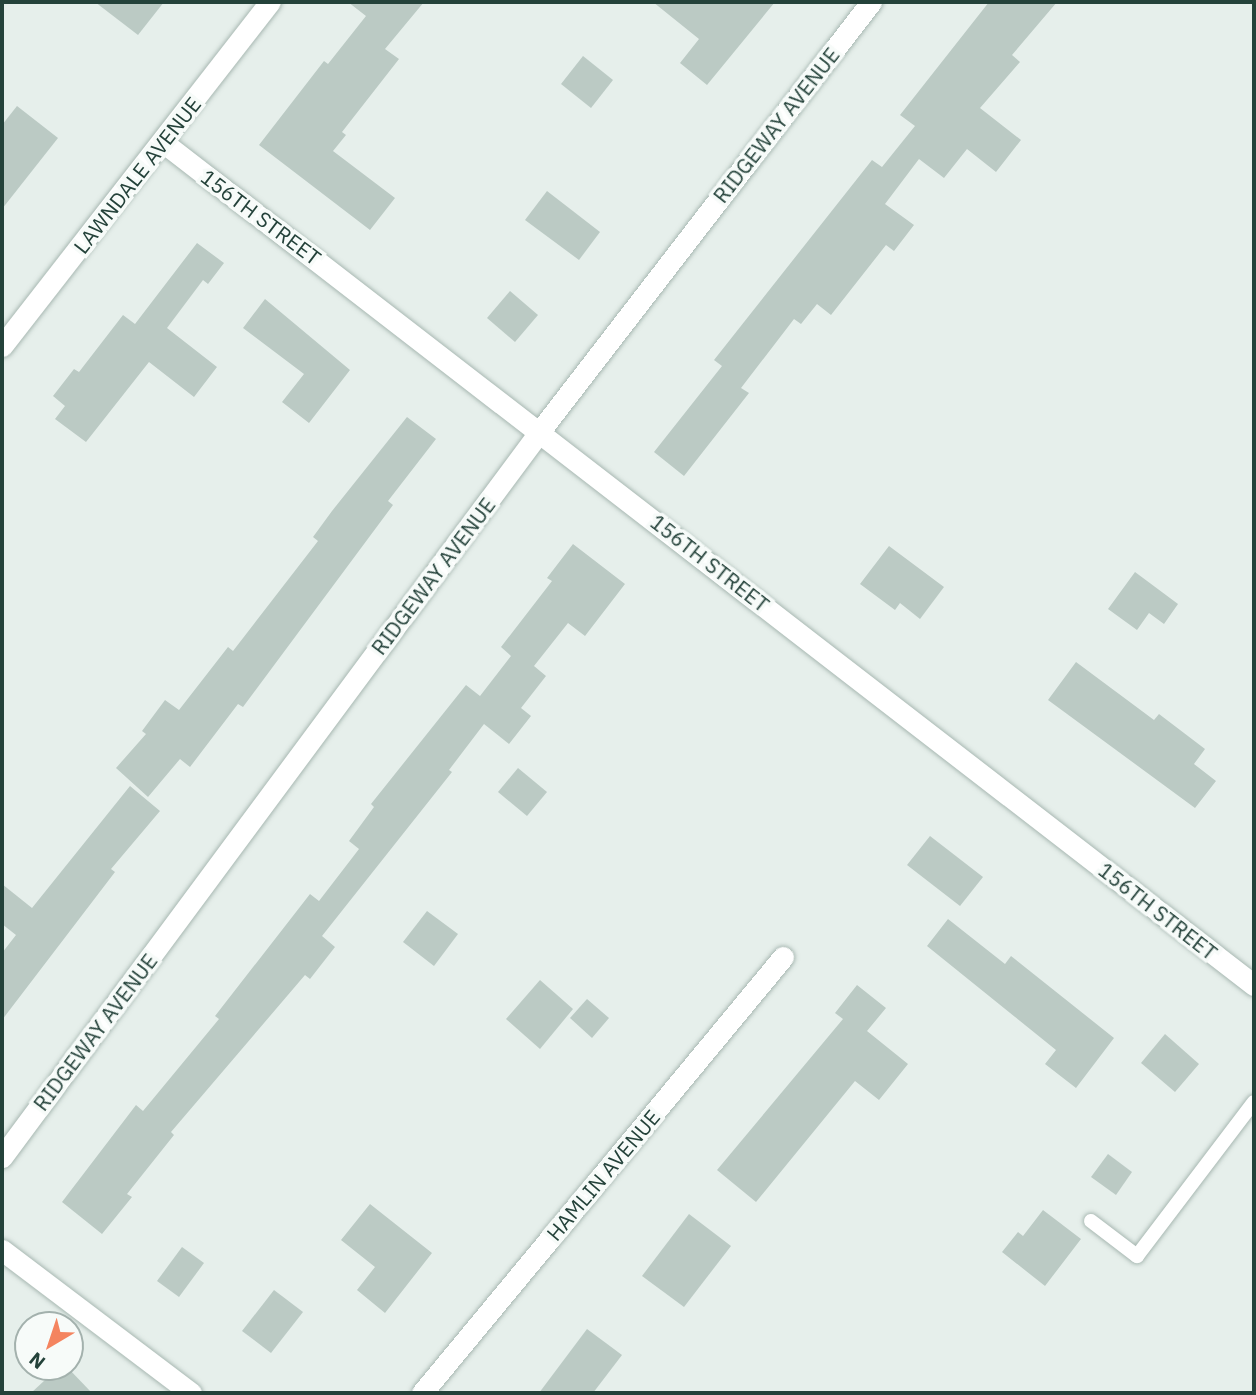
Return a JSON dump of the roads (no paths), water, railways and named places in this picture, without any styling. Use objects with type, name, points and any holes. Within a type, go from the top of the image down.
[{"type":"street","name":"LAWNDALE AVENUE","points":[[2,346],[164,143],[270,2]]},
{"type":"street","name":"RIDGEWAY AVENUE","points":[[2,1157],[541,431],[871,2]]},
{"type":"street","name":"156TH STREET","points":[[164,143],[541,431],[1254,985]]},
{"type":"street","name":"HAMLIN AVENUE","points":[[422,1393],[783,957]]},
{"type":"street","points":[[2,1250],[191,1393]]},
{"type":"lane","points":[[1091,1221],[1137,1256],[1254,1102]]}]
